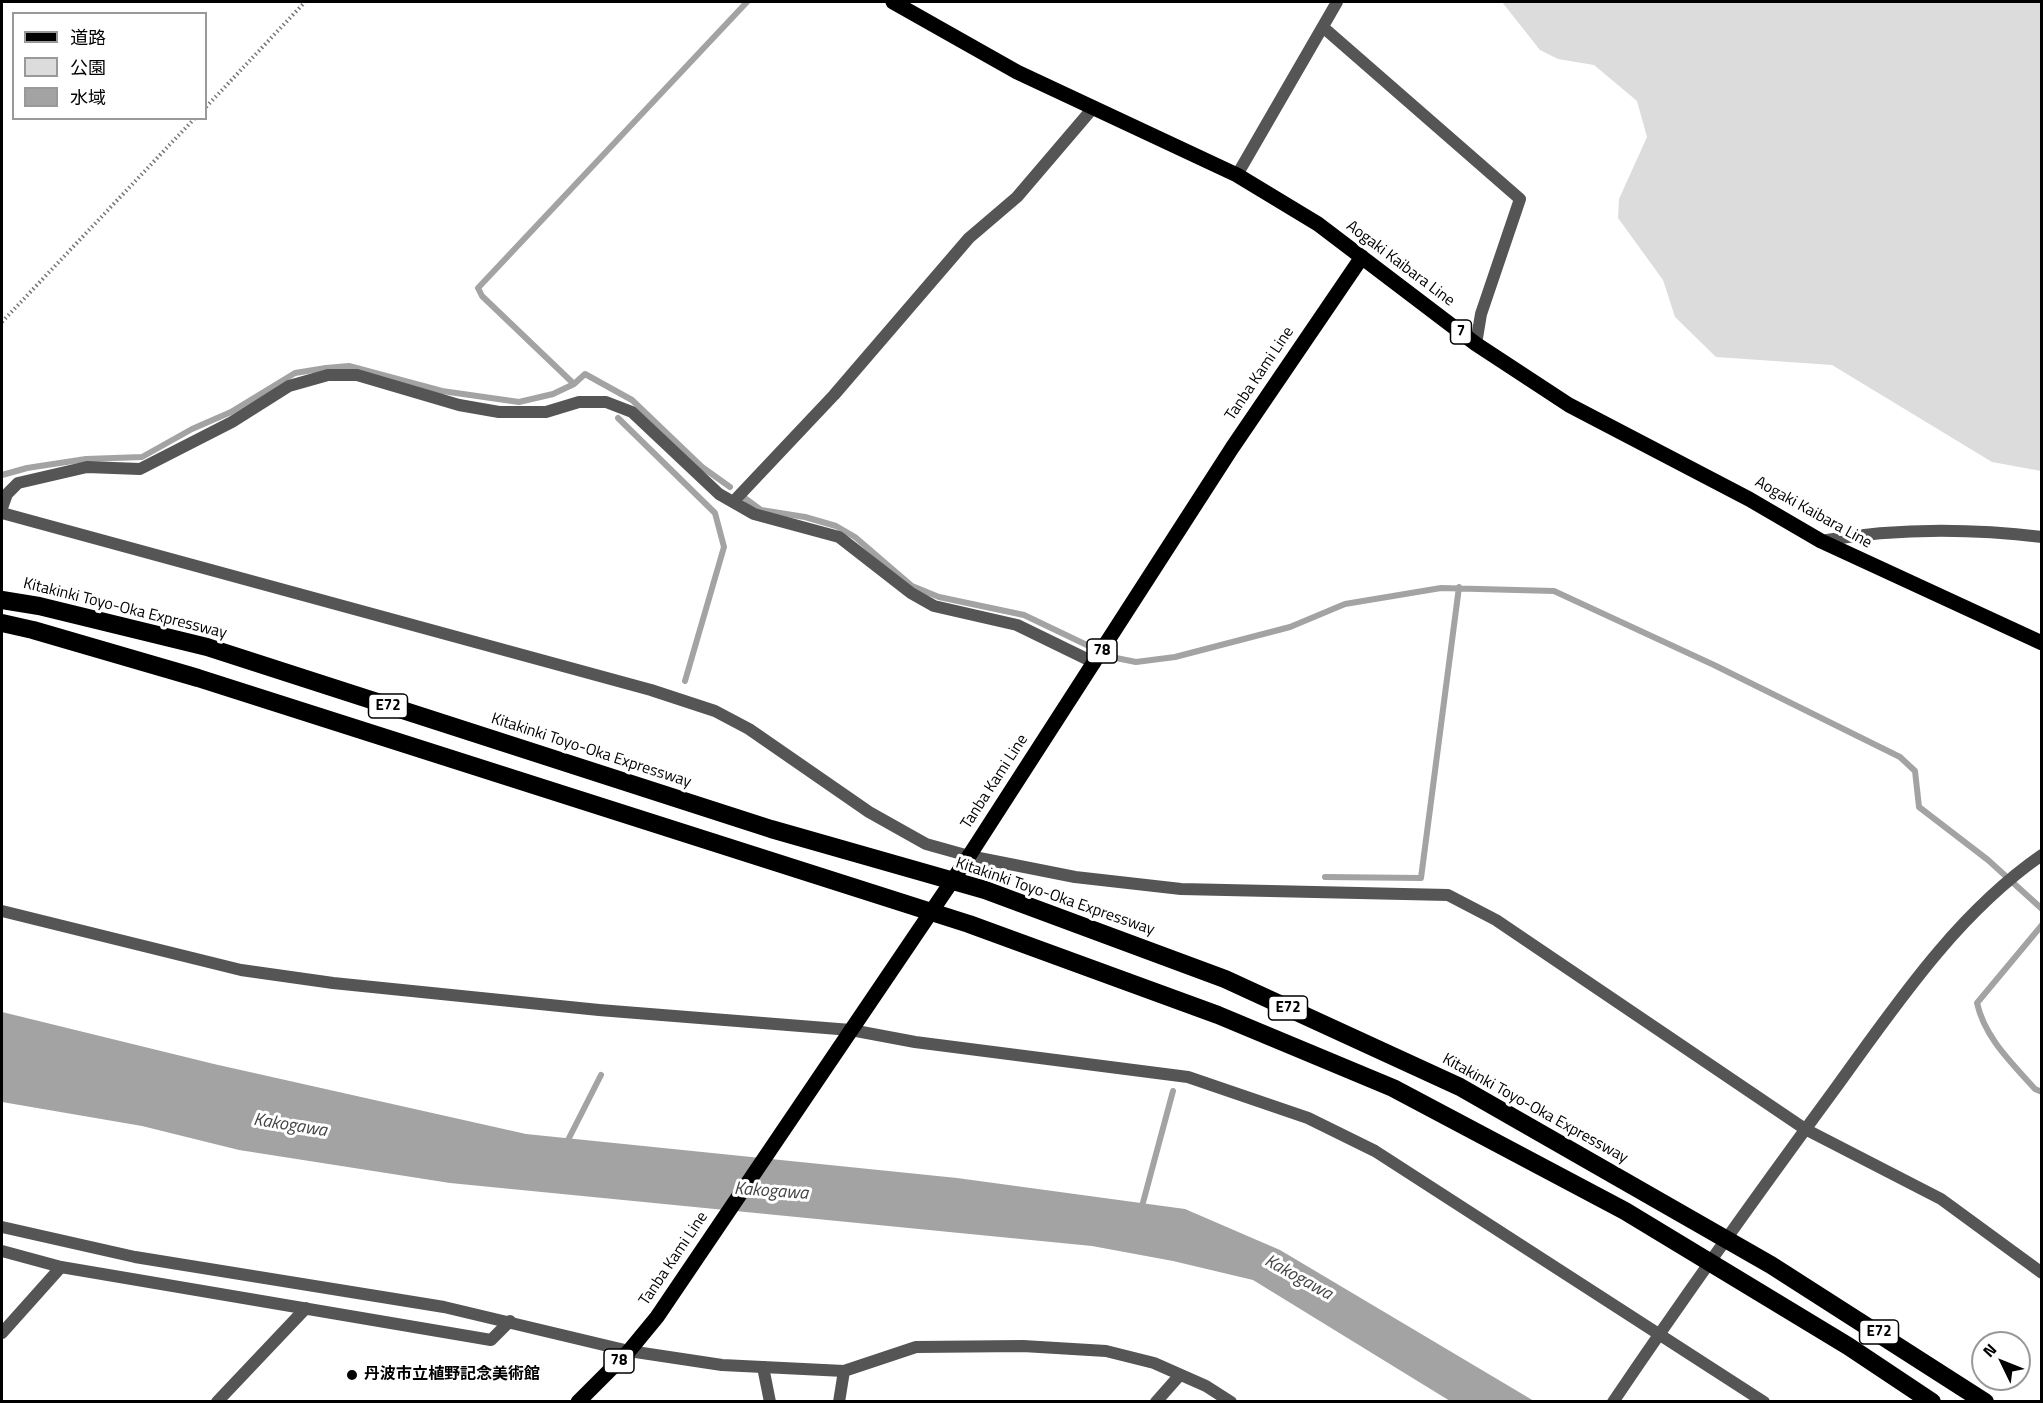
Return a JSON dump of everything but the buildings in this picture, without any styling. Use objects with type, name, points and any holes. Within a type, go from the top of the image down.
[{"type":"highway","name":"Kitakinki Toyo-Oka Expressway","points":[[2,600],[39,606],[207,647],[771,829],[985,890],[1225,979],[1460,1086],[1771,1265],[1985,1401]]},
{"type":"highway","name":"E72","points":[[2,623],[209,682],[762,857],[991,932],[1218,1015],[1394,1088],[1625,1211],[1754,1288],[1932,1401]]},
{"type":"main road","name":"Aogaki Kaibara Line","points":[[893,2],[1017,72],[1237,175],[1318,224],[1476,344],[1569,405],[1749,499],[1821,541],[2042,643]]},
{"type":"main road","name":"Tanba Kami Line","points":[[578,1401],[629,1352],[657,1317],[969,856],[1232,448],[1362,257]]},
{"type":"street","points":[[1237,175],[1288,83],[1324,28],[1337,2]]},
{"type":"street","points":[[1324,28],[1520,199],[1481,314],[1476,344]]},
{"type":"street","points":[[733,502],[834,395],[969,238],[1017,197],[1093,108]]},
{"type":"street","points":[[2,508],[7,494],[18,483],[87,467],[140,469],[232,422],[289,386],[328,375],[357,375],[459,405],[499,412],[546,412],[579,402],[606,402],[632,412],[719,494],[733,502],[764,518],[839,537],[911,593],[934,606],[1017,625],[1095,663]]},
{"type":"street","points":[[2,513],[651,690],[715,711],[749,729],[869,812],[926,844],[969,856],[1075,877],[1181,889],[1448,895],[1496,920],[1805,1129],[1941,1199],[2042,1273]]},
{"type":"street","points":[[1821,541],[1856,535],[1920,530],[2042,537]]},
{"type":"street","points":[[1613,1401],[1805,1129],[1919,973],[2012,876],[2042,855]]},
{"type":"street","points":[[2,911],[241,970],[333,983],[599,1010],[850,1030],[915,1042],[1188,1077],[1308,1118],[1375,1151],[1764,1401]]},
{"type":"street","points":[[2,1227],[135,1257],[242,1273],[510,1321],[629,1352],[722,1365],[844,1371],[916,1347],[1023,1346],[1107,1352],[1154,1363],[1206,1386],[1231,1401]]},
{"type":"street","points":[[2,1251],[61,1267],[491,1340],[510,1321]]},
{"type":"street","points":[[2,1333],[61,1267]]},
{"type":"street","points":[[217,1401],[306,1308]]},
{"type":"street","points":[[763,1367],[770,1401]]},
{"type":"street","points":[[839,1401],[844,1371]]},
{"type":"street","points":[[1156,1401],[1179,1376]]},
{"type":"path","points":[[207,106],[305,2]]},
{"type":"path","points":[[2,322],[193,120]]},
{"type":"green space","points":[[1502,2],[2041,2],[2041,471],[1992,462],[1832,365],[1716,357],[1675,317],[1663,280],[1618,218],[1619,199],[1647,137],[1637,101],[1594,65],[1558,59],[1540,50]]},
{"type":"water","name":"Kakogawa","points":[[2,1012],[214,1064],[526,1134],[957,1178],[1185,1209],[1280,1250],[1534,1401],[1450,1401],[1253,1280],[1173,1261],[1092,1246],[450,1183],[239,1150],[142,1126],[2,1102]]},
{"type":"waterway","points":[[574,384],[482,296],[478,288],[747,2]]},
{"type":"waterway","points":[[2,475],[27,468],[86,459],[142,457],[192,429],[231,412],[295,373],[349,366],[442,391],[519,402],[553,394],[574,384],[585,374],[632,400],[702,467],[730,487]]},
{"type":"waterway","points":[[618,418],[715,513],[724,547],[685,681]]},
{"type":"waterway","points":[[746,499],[761,510],[805,517],[836,526],[855,537],[912,586],[939,597],[1024,615],[1091,647]]},
{"type":"waterway","points":[[1325,877],[1421,878],[1459,587]]},
{"type":"waterway","points":[[1111,657],[1136,662],[1175,657],[1290,627],[1345,604],[1441,588],[1554,591],[1714,665],[1900,757],[1915,771],[1919,807],[1988,860],[2042,909]]},
{"type":"waterway","points":[[2042,925],[1977,1003],[1986,1027],[2000,1049],[2035,1089],[2042,1092]]},
{"type":"waterway","points":[[566,1144],[601,1075]]},
{"type":"waterway","points":[[1141,1210],[1173,1091]]},
{"type":"place","name":"丹波市立植野記念美術館","points":[[352,1375]]}]
